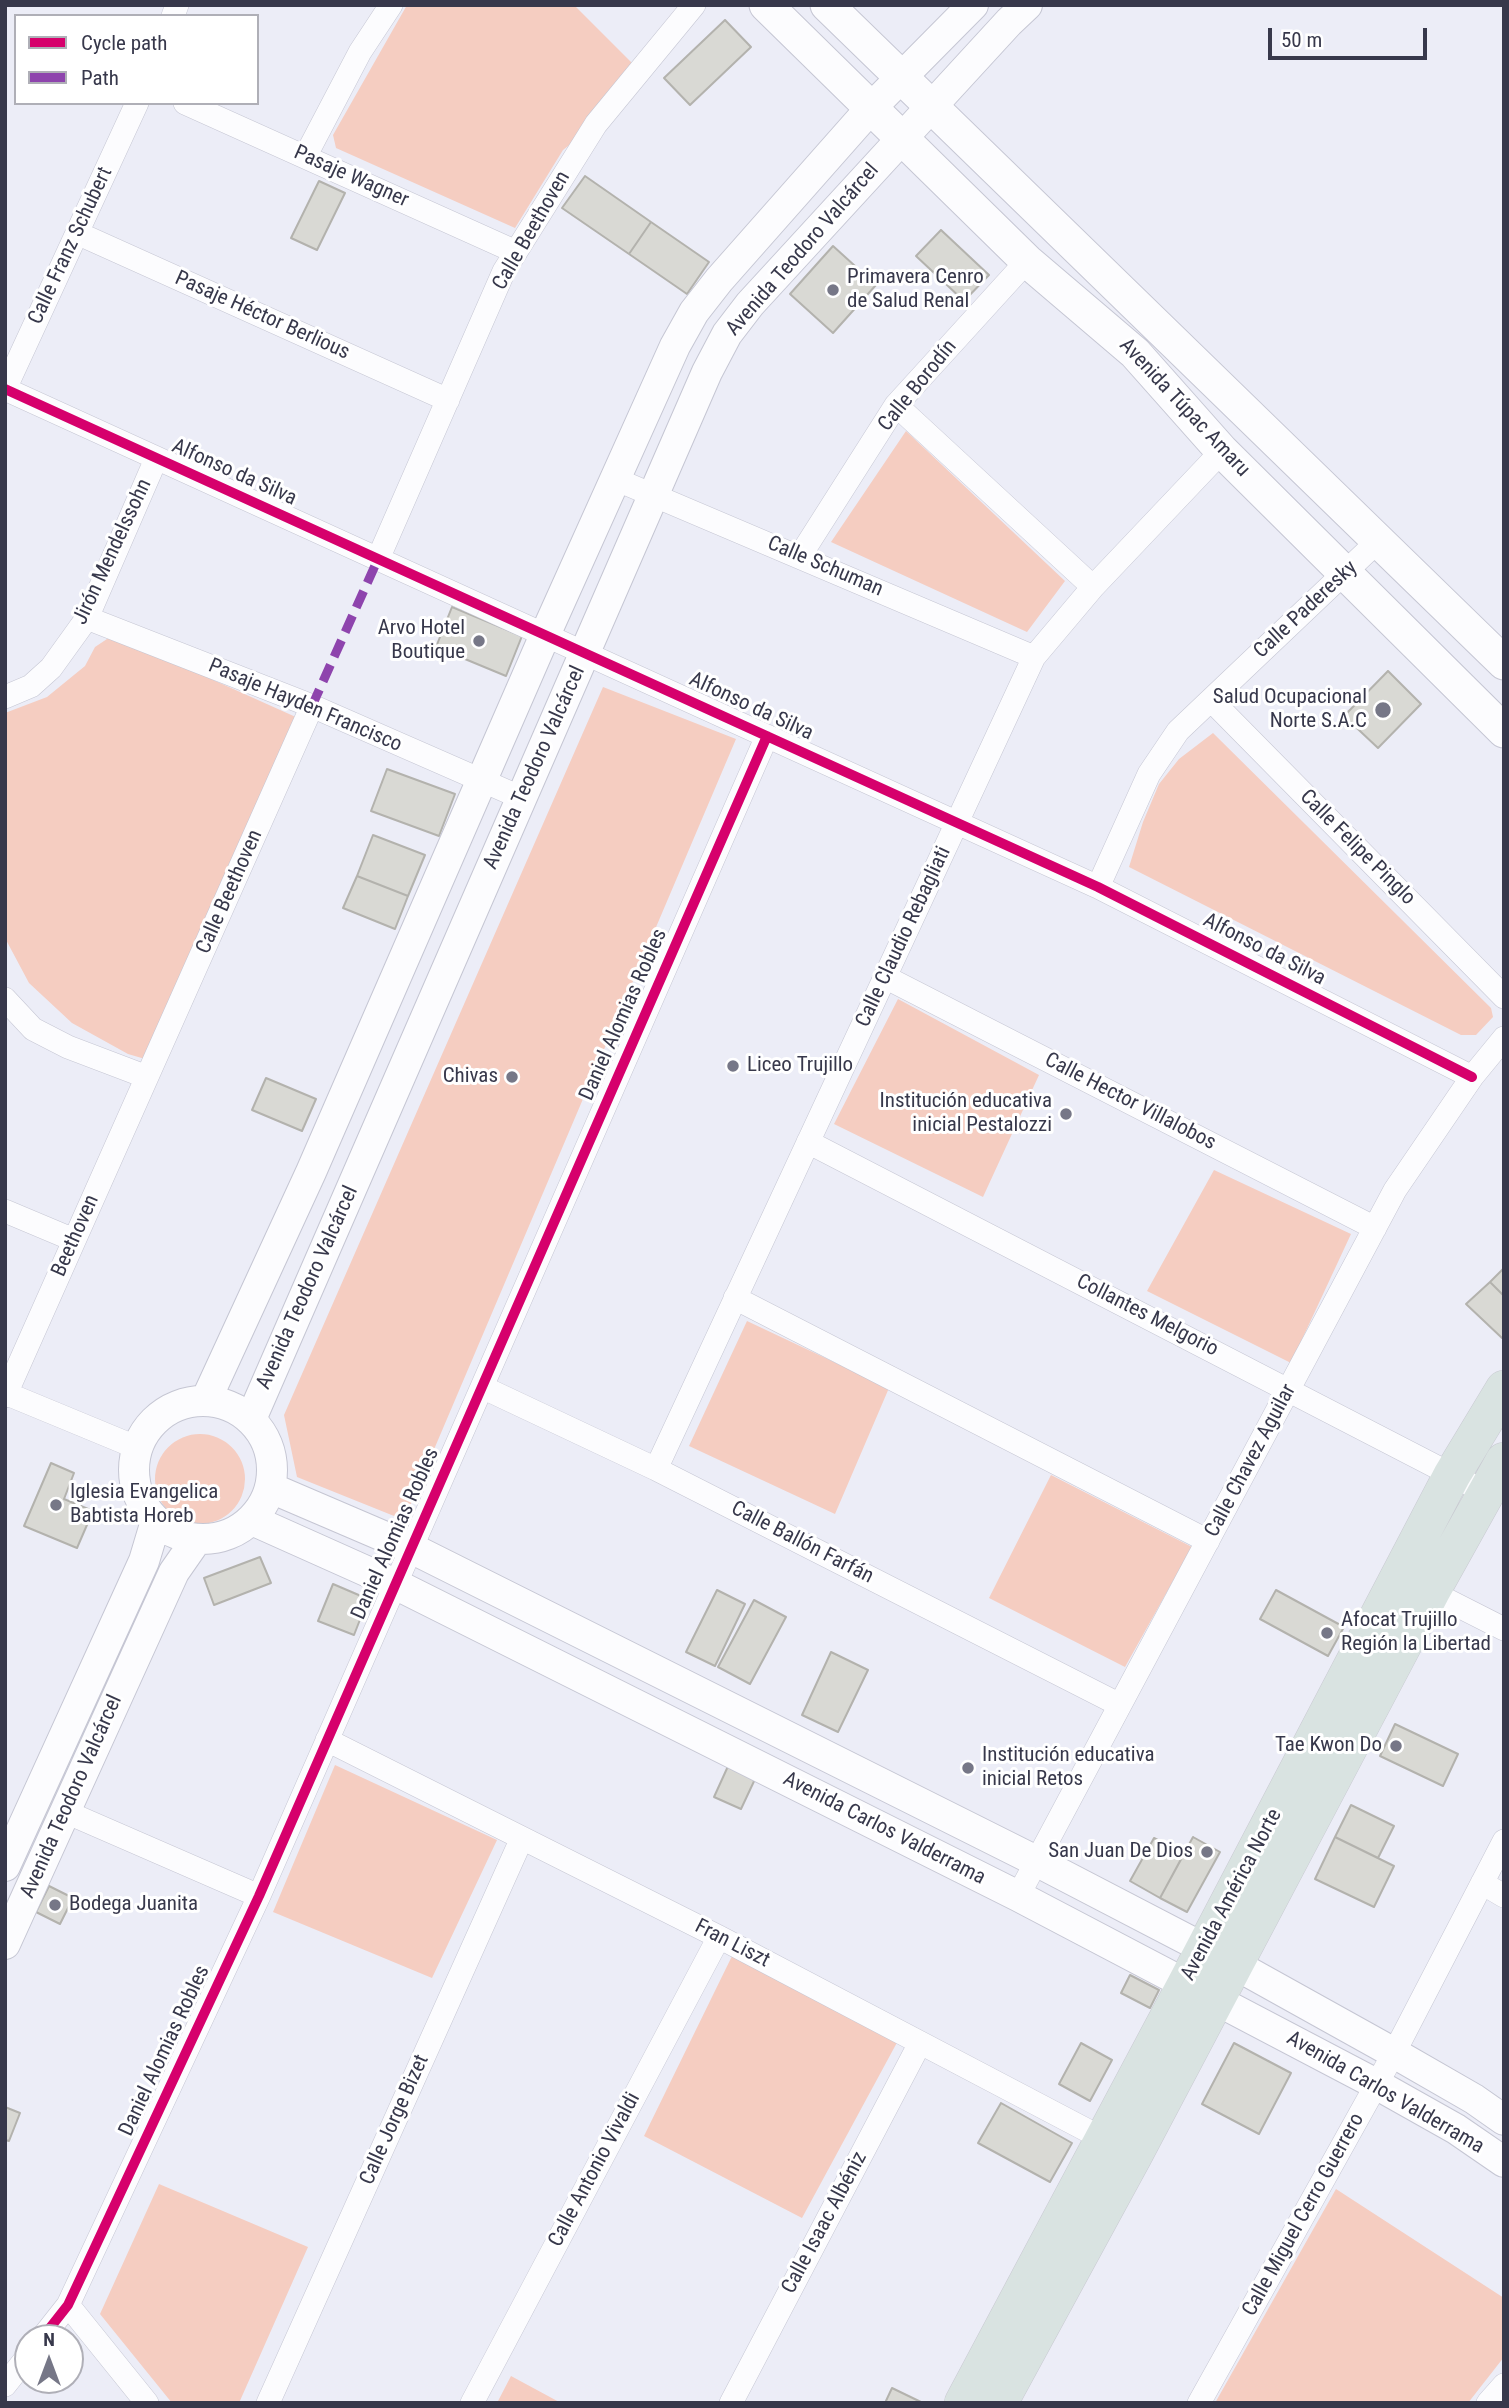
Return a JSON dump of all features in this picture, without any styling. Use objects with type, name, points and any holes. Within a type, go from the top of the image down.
[{"type":"main road","name":"Avenida Túpac Amaru","points":[[766,5],[1027,261],[1135,353],[1222,451],[1504,731]]},
{"type":"main road","name":"Avenida Túpac Amaru","points":[[827,5],[1504,663]]},
{"type":"main road","name":"Avenida América Norte","points":[[999,2403],[1118,2147],[1219,1956],[1452,1475],[1504,1388]]},
{"type":"main road","name":"Avenida América Norte","points":[[1219,1956],[1431,1592],[1504,1461]]},
{"type":"main road","name":"Avenida América Norte","points":[[963,2403],[1118,2147]]},
{"type":"street","points":[[305,157],[360,52],[391,5]]},
{"type":"street","name":"Calle Beethoven","points":[[378,559],[504,271],[596,124],[694,5]]},
{"type":"street","name":"Avenida Teodoro Valcárcel","points":[[206,1400],[312,1172],[545,635],[675,346],[694,312],[719,280],[871,108],[973,5]]},
{"type":"street","name":"Avenida Teodoro Valcárcel","points":[[250,1419],[707,372],[727,334],[750,303],[1027,5]]},
{"type":"street","name":"Calle Franz Schubert","points":[[5,389],[136,105]]},
{"type":"street","name":"Pasaje Wagner","points":[[189,105],[516,252]]},
{"type":"street","name":"Pasaje Héctor Berlious","points":[[77,233],[448,400]]},
{"type":"street","name":"Calle Borodín","points":[[800,556],[896,405],[1027,261]]},
{"type":"street","name":"Alfonso da Silva","points":[[5,389],[1098,887],[1472,1077]]},
{"type":"street","points":[[896,405],[1093,587]]},
{"type":"street","name":"Calle Claudio Rebagliati","points":[[656,1469],[1034,657],[1093,587],[1222,451]]},
{"type":"street","name":"Jirón Mendelssohn","points":[[5,697],[31,685],[51,668],[87,618],[156,459]]},
{"type":"street","name":"Calle Schuman","points":[[615,479],[1034,657]]},
{"type":"street","name":"Calle Paderesky","points":[[1098,887],[1149,774],[1178,732],[1378,541]]},
{"type":"street","name":"Pasaje Hayden Francisco","points":[[87,618],[313,706],[522,798]]},
{"type":"street","name":"Calle Felipe Pinglo","points":[[1211,700],[1504,997]]},
{"type":"street","name":"Calle Beethoven","points":[[147,1077],[313,706]]},
{"type":"street","name":"Daniel Alomias Robles","points":[[53,2324],[68,2305],[259,1896],[767,736]]},
{"type":"street","name":"Calle Hector Villalobos","points":[[885,977],[1375,1228]]},
{"type":"street","points":[[5,999],[33,1029],[68,1047],[147,1077]]},
{"type":"street","name":"Calle Chavez Aguilar","points":[[1018,1896],[1395,1190],[1472,1077],[1504,1038]]},
{"type":"street","name":"Beethoven","points":[[6,1394],[147,1077]]},
{"type":"street","name":"Collantes Melgorio","points":[[808,1142],[1485,1492]]},
{"type":"street","points":[[312,1172],[352,1188]]},
{"type":"street","points":[[5,1211],[74,1240]]},
{"type":"street","points":[[735,1298],[1208,1541]]},
{"type":"street","name":"Calle Ballón Farfán","points":[[482,1387],[656,1469],[1120,1705]]},
{"type":"street","points":[[6,1394],[138,1448]]},
{"type":"street","points":[[206,1400],[229,1406],[250,1419],[263,1435],[270,1451],[273,1470],[271,1488],[252,1520],[217,1538],[197,1539],[175,1533],[156,1521],[144,1505],[136,1487],[134,1467],[138,1448],[149,1428],[165,1412],[186,1403],[206,1400]]},
{"type":"street","name":"Avenida Carlos Valderrama","points":[[271,1488],[411,1548],[1036,1861],[1219,1956],[1474,2099],[1504,2120]]},
{"type":"street","name":"Avenida Carlos Valderrama","points":[[252,1520],[395,1584],[1018,1896],[1376,2084],[1456,2129],[1504,2162]]},
{"type":"street","name":"Avenida Teodoro Valcárcel","points":[[5,1866],[144,1561],[156,1521]]},
{"type":"street","name":"Avenida Teodoro Valcárcel","points":[[5,1944],[174,1572],[197,1539]]},
{"type":"street","points":[[1431,1592],[1504,1629]]},
{"type":"street","name":"Fran Liszt","points":[[327,1740],[719,1937],[1118,2147]]},
{"type":"street","points":[[66,1812],[259,1896]]},
{"type":"street","name":"Calle Jorge Bizet","points":[[268,2403],[522,1838]]},
{"type":"street","name":"Calle Miguel Cerro Guerrero","points":[[1199,2403],[1394,2053],[1504,1840]]},
{"type":"street","points":[[1482,1883],[1504,1896]]},
{"type":"street","name":"Calle Antonio Vivaldi","points":[[472,2403],[719,1937]]},
{"type":"street","name":"Calle Isaac Albéniz","points":[[731,2403],[920,2043]]},
{"type":"street","points":[[68,2305],[147,2403]]},
{"type":"street","points":[[1488,2403],[1504,2385]]},
{"type":"shaded area","points":[[407,5],[574,5],[635,66],[596,124],[563,150],[515,228],[336,148],[333,135]]},
{"type":"shaded area","points":[[906,431],[1065,581],[1027,632],[831,542]]},
{"type":"shaded area","points":[[113,635],[298,718],[145,1059],[128,1054],[72,1023],[29,983],[5,938],[5,713],[47,697],[85,666],[95,647]]},
{"type":"shaded area","name":"Chivas","points":[[603,687],[736,739],[404,1520],[297,1477],[284,1415]]},
{"type":"shaded area","points":[[1213,733],[1491,1008],[1493,1017],[1476,1035],[1461,1035],[1129,867],[1143,822],[1159,784],[1179,759]]},
{"type":"shaded area","points":[[898,999],[1039,1075],[983,1197],[834,1124]]},
{"type":"shaded area","points":[[1214,1170],[1351,1234],[1291,1363],[1147,1291]]},
{"type":"shaded area","points":[[747,1321],[889,1388],[835,1514],[689,1446]]},
{"type":"shaded area","points":[[191,1434],[209,1434],[225,1441],[238,1454],[245,1470],[245,1488],[238,1504],[225,1517],[209,1524],[191,1524],[175,1517],[162,1504],[155,1488],[155,1470],[162,1454],[175,1441]]},
{"type":"shaded area","points":[[1051,1475],[1192,1547],[1125,1667],[989,1598]]},
{"type":"shaded area","points":[[335,1765],[497,1840],[432,1978],[273,1912]]},
{"type":"shaded area","points":[[734,1952],[900,2037],[802,2218],[644,2136]]},
{"type":"shaded area","points":[[159,2184],[308,2247],[239,2403],[172,2403],[100,2314]]},
{"type":"shaded area","points":[[1336,2189],[1504,2298],[1504,2357],[1468,2403],[1215,2403]]},
{"type":"shaded area","points":[[511,2376],[561,2403],[497,2403]]},
{"type":"building","points":[[725,20],[751,47],[690,105],[664,78]]},
{"type":"building","points":[[585,176],[651,222],[629,254],[562,208]]},
{"type":"building","points":[[319,181],[345,193],[317,250],[291,238]]},
{"type":"building","points":[[651,222],[709,262],[687,294],[629,254]]},
{"type":"building","points":[[941,230],[989,275],[964,301],[916,256]]},
{"type":"building","name":"Primavera Cenro de Salud Renal","points":[[833,246],[876,285],[833,333],[790,294]]},
{"type":"building","name":"Arvo Hotel Boutique","points":[[452,607],[522,636],[506,676],[436,647]]},
{"type":"building","name":"Salud Ocupacional Norte S.A.C","points":[[1388,671],[1421,704],[1378,748],[1344,716]]},
{"type":"building","points":[[387,769],[455,794],[439,836],[371,811]]},
{"type":"building","points":[[373,835],[425,855],[408,896],[357,876]]},
{"type":"building","points":[[357,876],[408,896],[395,929],[343,908]]},
{"type":"building","points":[[266,1078],[316,1099],[302,1131],[252,1110]]},
{"type":"building","points":[[1504,1268],[1504,1296],[1490,1282]]},
{"type":"building","points":[[1490,1282],[1504,1296],[1502,1338],[1466,1304]]},
{"type":"building","name":"Iglesia Evangelica Babtista Horeb","points":[[51,1463],[74,1473],[64,1499],[93,1511],[77,1548],[24,1526]]},
{"type":"building","points":[[260,1557],[271,1583],[214,1605],[204,1578]]},
{"type":"building","points":[[333,1584],[368,1599],[354,1635],[318,1621]]},
{"type":"building","points":[[717,1590],[745,1604],[715,1666],[686,1652]]},
{"type":"building","points":[[1276,1590],[1344,1627],[1328,1656],[1260,1619]]},
{"type":"building","points":[[754,1600],[786,1617],[750,1684],[718,1667]]},
{"type":"building","points":[[831,1652],[868,1670],[838,1732],[802,1715]]},
{"type":"building","points":[[1395,1724],[1458,1754],[1443,1786],[1380,1756]]},
{"type":"building","points":[[729,1764],[756,1777],[741,1809],[714,1797]]},
{"type":"building","points":[[1351,1805],[1394,1826],[1378,1858],[1335,1837]]},
{"type":"building","points":[[1193,1837],[1220,1852],[1187,1912],[1160,1898]]},
{"type":"building","points":[[1335,1837],[1394,1866],[1374,1907],[1315,1879]]},
{"type":"building","points":[[1154,1838],[1184,1854],[1160,1898],[1130,1881]]},
{"type":"building","name":"Bodega Juanita","points":[[49,1886],[73,1898],[60,1924],[36,1912]]},
{"type":"building","points":[[1130,1975],[1159,1990],[1150,2008],[1121,1993]]},
{"type":"building","points":[[1081,2043],[1112,2060],[1090,2101],[1059,2084]]},
{"type":"building","points":[[1234,2043],[1291,2073],[1259,2134],[1202,2104]]},
{"type":"building","points":[[1001,2103],[1072,2143],[1050,2182],[978,2143]]},
{"type":"building","points":[[5,2107],[20,2113],[9,2141],[5,2140]]},
{"type":"building","points":[[892,2388],[923,2403],[885,2403]]},
{"type":"marked path","points":[[312,706],[378,559]]},
{"type":"cycle path","points":[[5,389],[1098,887],[1472,1077]]},
{"type":"cycle path","points":[[53,2324],[68,2305],[259,1896],[767,736]]},
{"type":"place","name":"Primavera Cenro de Salud Renal","points":[[833,290]]},
{"type":"place","name":"Arvo Hotel Boutique","points":[[479,641]]},
{"type":"place","name":"Salud Ocupacional Norte S.A.C","points":[[1383,710]]},
{"type":"place","name":"Liceo Trujillo","points":[[733,1066]]},
{"type":"place","name":"Chivas","points":[[512,1077]]},
{"type":"place","name":"Institución educativa inicial Pestalozzi","points":[[1066,1114]]},
{"type":"place","name":"Iglesia Evangelica Babtista Horeb","points":[[56,1505]]},
{"type":"place","name":"Afocat Trujillo Región la Libertad","points":[[1327,1633]]},
{"type":"place","name":"Tae Kwon Do","points":[[1396,1746]]},
{"type":"place","name":"Institución educativa inicial Retos","points":[[968,1768]]},
{"type":"place","name":"San Juan De Dios","points":[[1207,1852]]},
{"type":"place","name":"Bodega Juanita","points":[[55,1905]]}]
